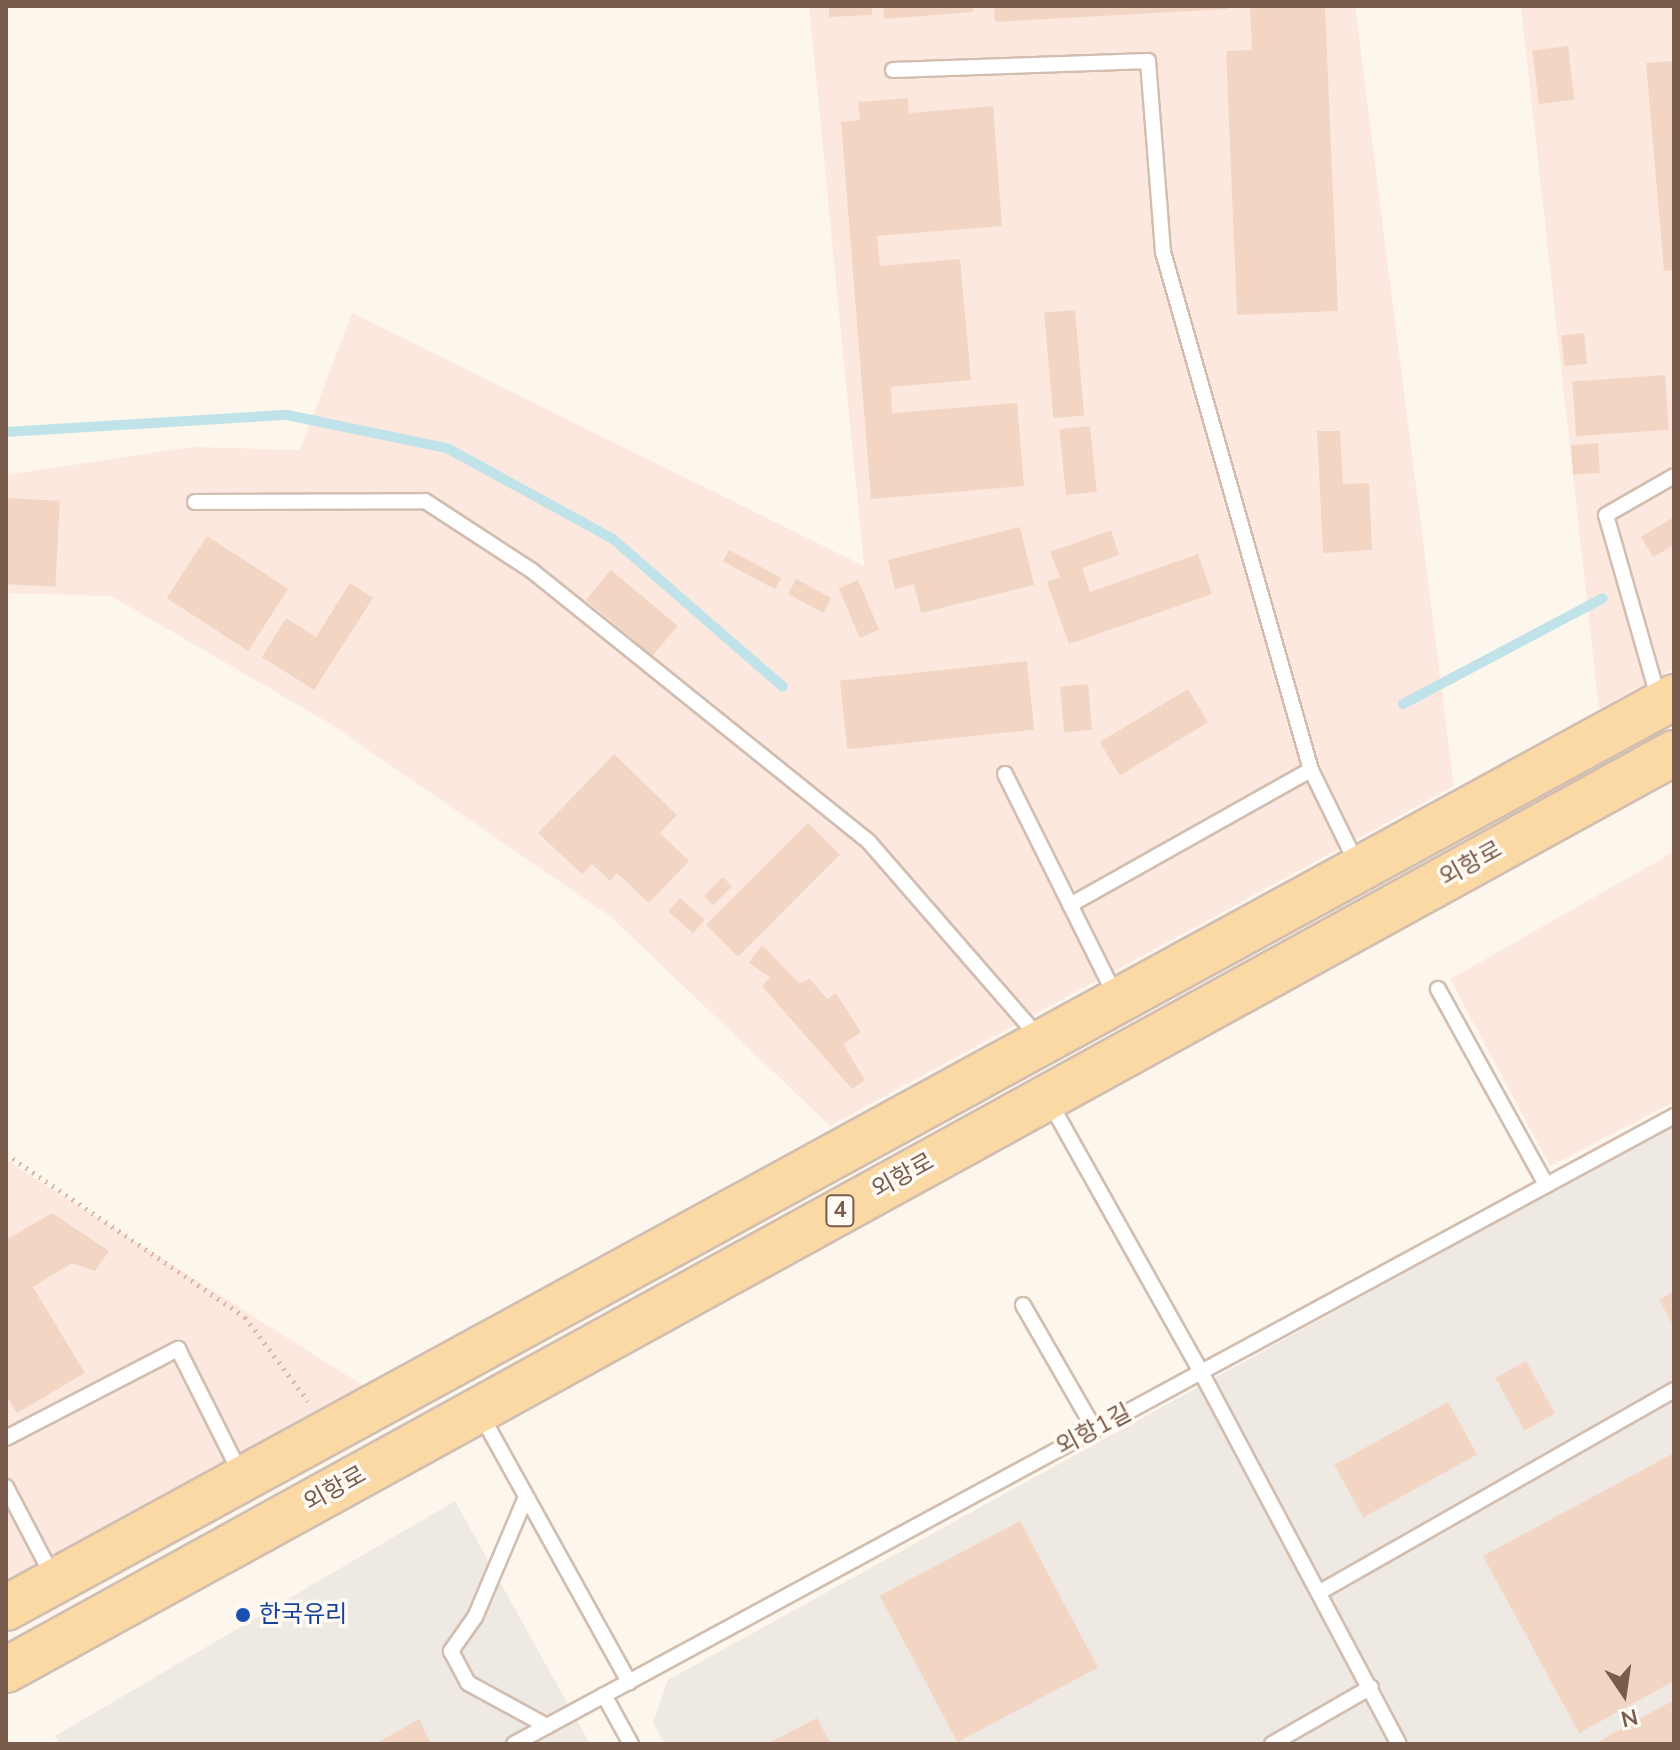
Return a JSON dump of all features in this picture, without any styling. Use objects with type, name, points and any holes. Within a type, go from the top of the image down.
[{"type":"main road","name":"외항로","points":[[6,1608],[1667,701]]},
{"type":"main road","name":"외항로","points":[[6,1670],[1674,753]]},
{"type":"lane","points":[[893,70],[1148,61],[1163,252],[1311,770],[1360,869]]},
{"type":"lane","points":[[1667,701],[1606,515],[1674,476]]},
{"type":"lane","points":[[195,502],[425,501],[531,570],[869,842],[1043,1042]]},
{"type":"lane","points":[[1070,905],[1311,770]]},
{"type":"lane","points":[[1005,774],[1118,1001]]},
{"type":"lane","points":[[1438,989],[1546,1185]]},
{"type":"lane","points":[[1047,1098],[1201,1372],[1399,1744]]},
{"type":"lane","name":"외항1길","points":[[514,1744],[1674,1116]]},
{"type":"lane","points":[[1023,1305],[1095,1430]]},
{"type":"lane","points":[[6,1438],[178,1349],[243,1479]]},
{"type":"lane","points":[[1320,1592],[1674,1390]]},
{"type":"lane","points":[[478,1410],[629,1682]]},
{"type":"lane","points":[[6,1487],[56,1581]]},
{"type":"lane","points":[[526,1497],[475,1617],[451,1651],[468,1683],[547,1726]]},
{"type":"lane","points":[[1272,1744],[1371,1687]]},
{"type":"lane","points":[[604,1695],[631,1744]]},
{"type":"path","points":[[6,1154],[245,1317],[331,1431]]},
{"type":"shaded area","points":[[809,6],[1355,6],[1454,786],[830,1126],[611,917],[329,723],[111,596],[6,593],[6,475],[192,447],[300,450],[352,313],[864,566]]},
{"type":"shaded area","points":[[1521,6],[1674,6],[1674,668],[1599,709]]},
{"type":"shaded area","points":[[1674,852],[1674,1102],[1550,1166],[1450,979]]},
{"type":"shaded area","points":[[1674,1124],[1674,1744],[665,1744],[653,1723],[668,1680]]},
{"type":"shaded area","points":[[6,1160],[367,1388],[6,1589]]},
{"type":"shaded area","points":[[455,1501],[590,1744],[60,1744],[55,1736]]},
{"type":"building","points":[[829,6],[872,6],[872,15],[829,17]]},
{"type":"building","points":[[883,6],[973,6],[973,12],[884,19]]},
{"type":"building","points":[[994,6],[1228,6],[1228,9],[995,22]]},
{"type":"building","points":[[1250,6],[1325,6],[1338,311],[1237,315],[1226,51],[1252,50]]},
{"type":"building","points":[[1568,46],[1575,100],[1539,104],[1532,50]]},
{"type":"building","points":[[1674,61],[1674,270],[1664,271],[1646,63]]},
{"type":"building","points":[[908,98],[909,113],[993,106],[1002,226],[877,236],[880,266],[960,259],[971,380],[891,387],[892,413],[1017,403],[1024,486],[871,499],[841,122],[860,120],[858,102]]},
{"type":"building","points":[[1075,310],[1084,416],[1053,418],[1044,313]]},
{"type":"building","points":[[1584,333],[1587,364],[1564,366],[1561,335]]},
{"type":"building","points":[[1665,375],[1669,430],[1576,436],[1572,381]]},
{"type":"building","points":[[1090,426],[1097,492],[1066,495],[1059,429]]},
{"type":"building","points":[[1317,431],[1340,431],[1343,484],[1369,483],[1372,550],[1323,553]]},
{"type":"building","points":[[1598,443],[1600,473],[1573,475],[1571,445]]},
{"type":"building","points":[[6,498],[60,501],[55,587],[6,584]]},
{"type":"building","points":[[1674,517],[1674,545],[1653,557],[1641,537]]},
{"type":"building","points":[[1020,527],[1034,585],[921,613],[914,584],[895,589],[888,560]]},
{"type":"building","points":[[1111,530],[1119,555],[1082,568],[1090,592],[1198,554],[1212,594],[1069,644],[1047,582],[1060,577],[1050,552]]},
{"type":"building","points":[[207,536],[288,589],[248,651],[167,598]]},
{"type":"building","points":[[729,550],[781,578],[775,589],[723,561]]},
{"type":"building","points":[[611,570],[678,626],[653,656],[586,600]]},
{"type":"building","points":[[796,579],[831,598],[823,613],[788,594]]},
{"type":"building","points":[[858,580],[879,630],[860,638],[839,588]]},
{"type":"building","points":[[350,583],[373,598],[314,690],[262,657],[286,618],[316,637]]},
{"type":"building","points":[[1027,661],[1034,730],[847,749],[840,681]]},
{"type":"building","points":[[1088,684],[1092,730],[1064,732],[1060,686]]},
{"type":"building","points":[[1188,689],[1208,722],[1120,775],[1100,742]]},
{"type":"building","points":[[614,754],[677,815],[660,833],[689,861],[649,903],[617,873],[610,881],[592,864],[582,874],[538,833]]},
{"type":"building","points":[[808,823],[840,855],[738,957],[706,925]]},
{"type":"building","points":[[723,877],[732,886],[713,905],[704,896]]},
{"type":"building","points":[[680,898],[705,920],[693,933],[668,912]]},
{"type":"building","points":[[762,945],[799,983],[810,979],[827,999],[836,993],[861,1032],[843,1044],[865,1080],[852,1089],[762,986],[770,977],[749,963]]},
{"type":"building","points":[[52,1213],[109,1251],[95,1271],[72,1263],[33,1287],[85,1373],[17,1413],[6,1395],[6,1240]]},
{"type":"building","points":[[1674,1291],[1674,1327],[1659,1300]]},
{"type":"building","points":[[1526,1361],[1555,1413],[1524,1430],[1495,1378]]},
{"type":"building","points":[[1448,1402],[1477,1454],[1363,1518],[1334,1465]]},
{"type":"building","points":[[1674,1453],[1674,1681],[1579,1733],[1483,1556]]},
{"type":"building","points":[[1020,1521],[1098,1668],[958,1742],[880,1596]]},
{"type":"building","points":[[1674,1700],[1674,1744],[1594,1744]]},
{"type":"building","points":[[817,1718],[831,1744],[767,1744]]},
{"type":"building","points":[[419,1719],[431,1744],[375,1744]]},
{"type":"waterway","points":[[6,432],[287,415],[447,448],[613,539],[783,687]]},
{"type":"waterway","points":[[1403,704],[1603,598]]},
{"type":"place","name":"한국유리","points":[[243,1615]]}]
